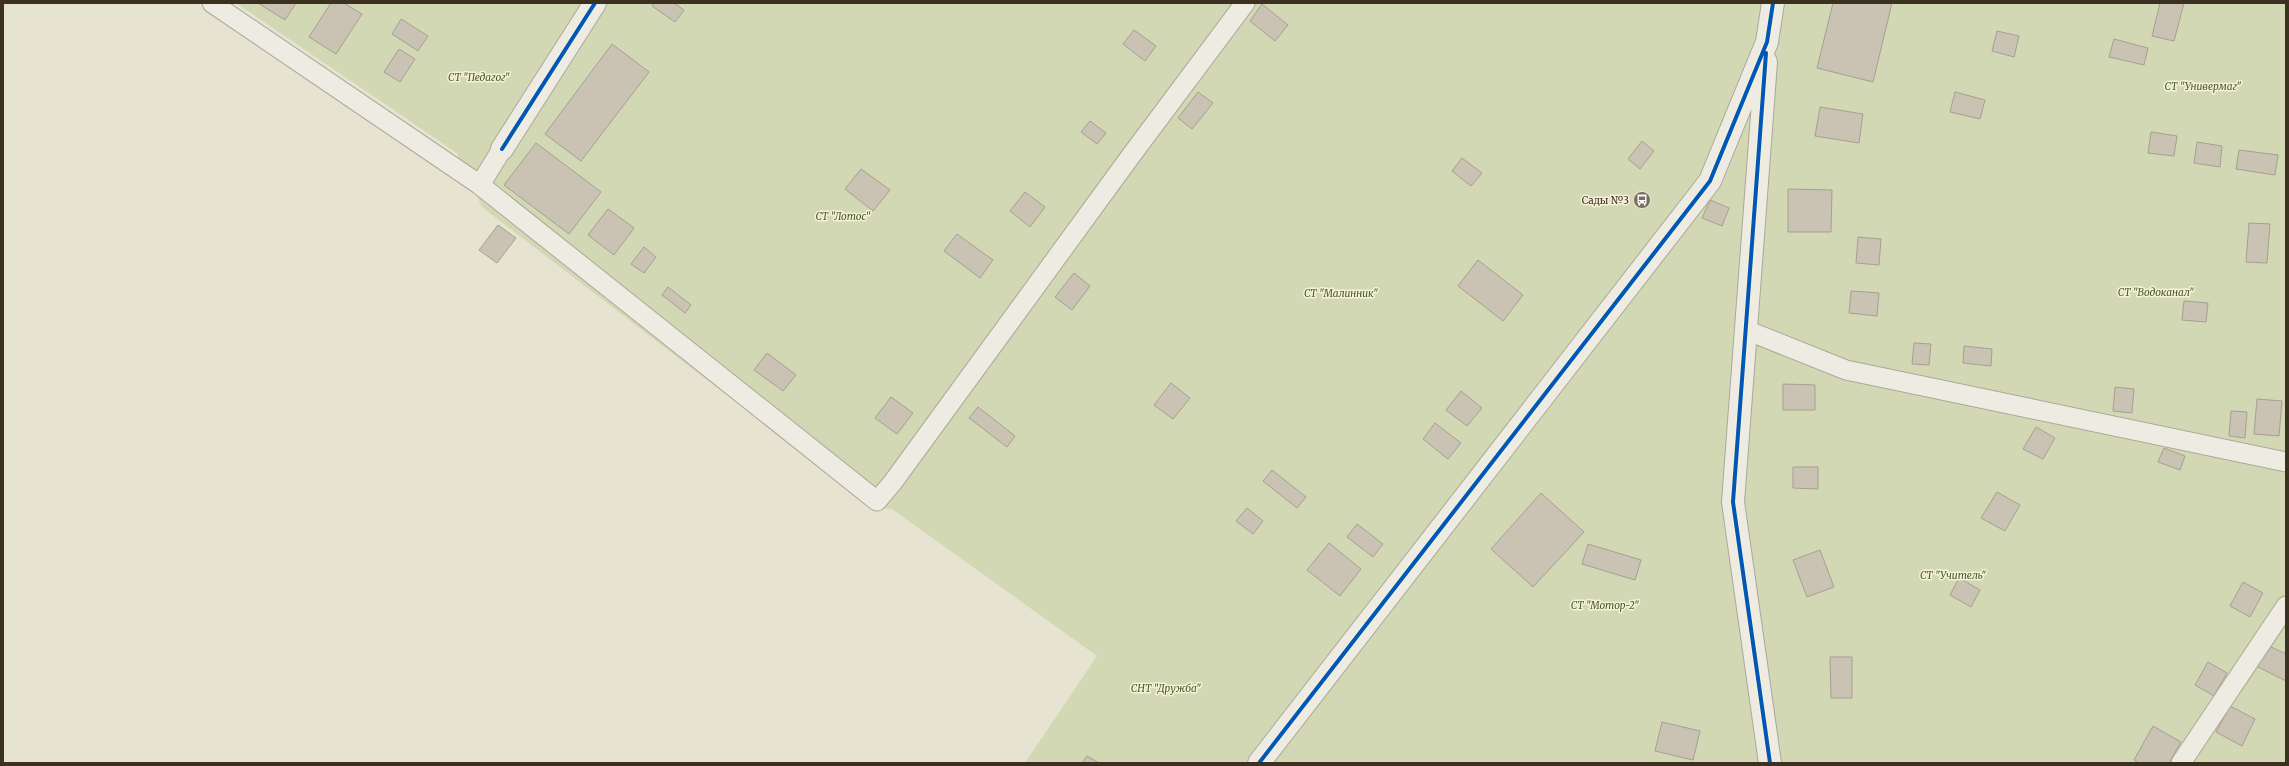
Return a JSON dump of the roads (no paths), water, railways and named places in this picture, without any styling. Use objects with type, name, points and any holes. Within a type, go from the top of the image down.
[{"type":"street","points":[[502,149],[595,3]]},
{"type":"street","points":[[1770,763],[1733,502],[1767,42],[1773,3]]},
{"type":"street","points":[[1259,763],[1710,181],[1767,42]]},
{"type":"lane","points":[[212,3],[480,185],[876,501],[893,482],[1130,156],[1245,3]]},
{"type":"lane","points":[[480,185],[502,149]]},
{"type":"lane","points":[[1746,330],[1846,370],[2286,462]]},
{"type":"lane","points":[[2181,763],[2286,606]]},
{"type":"place","name":"Сады №3","points":[[1642,200]]},
{"type":"park label","name":"СТ \"Педагог\"","points":[[479,77]]},
{"type":"park label","name":"СТ \"Универмаг\"","points":[[2203,86]]},
{"type":"park label","name":"СТ \"Лотос\"","points":[[843,216]]},
{"type":"park label","name":"СТ \"Водоканал\"","points":[[2156,292]]},
{"type":"park label","name":"СТ \"Малинник\"","points":[[1341,293]]},
{"type":"park label","name":"СТ \"Учитель\"","points":[[1953,575]]},
{"type":"park label","name":"СТ \"Мотор-2\"","points":[[1605,605]]},
{"type":"park label","name":"СНТ \"Дружба\"","points":[[1166,688]]}]
